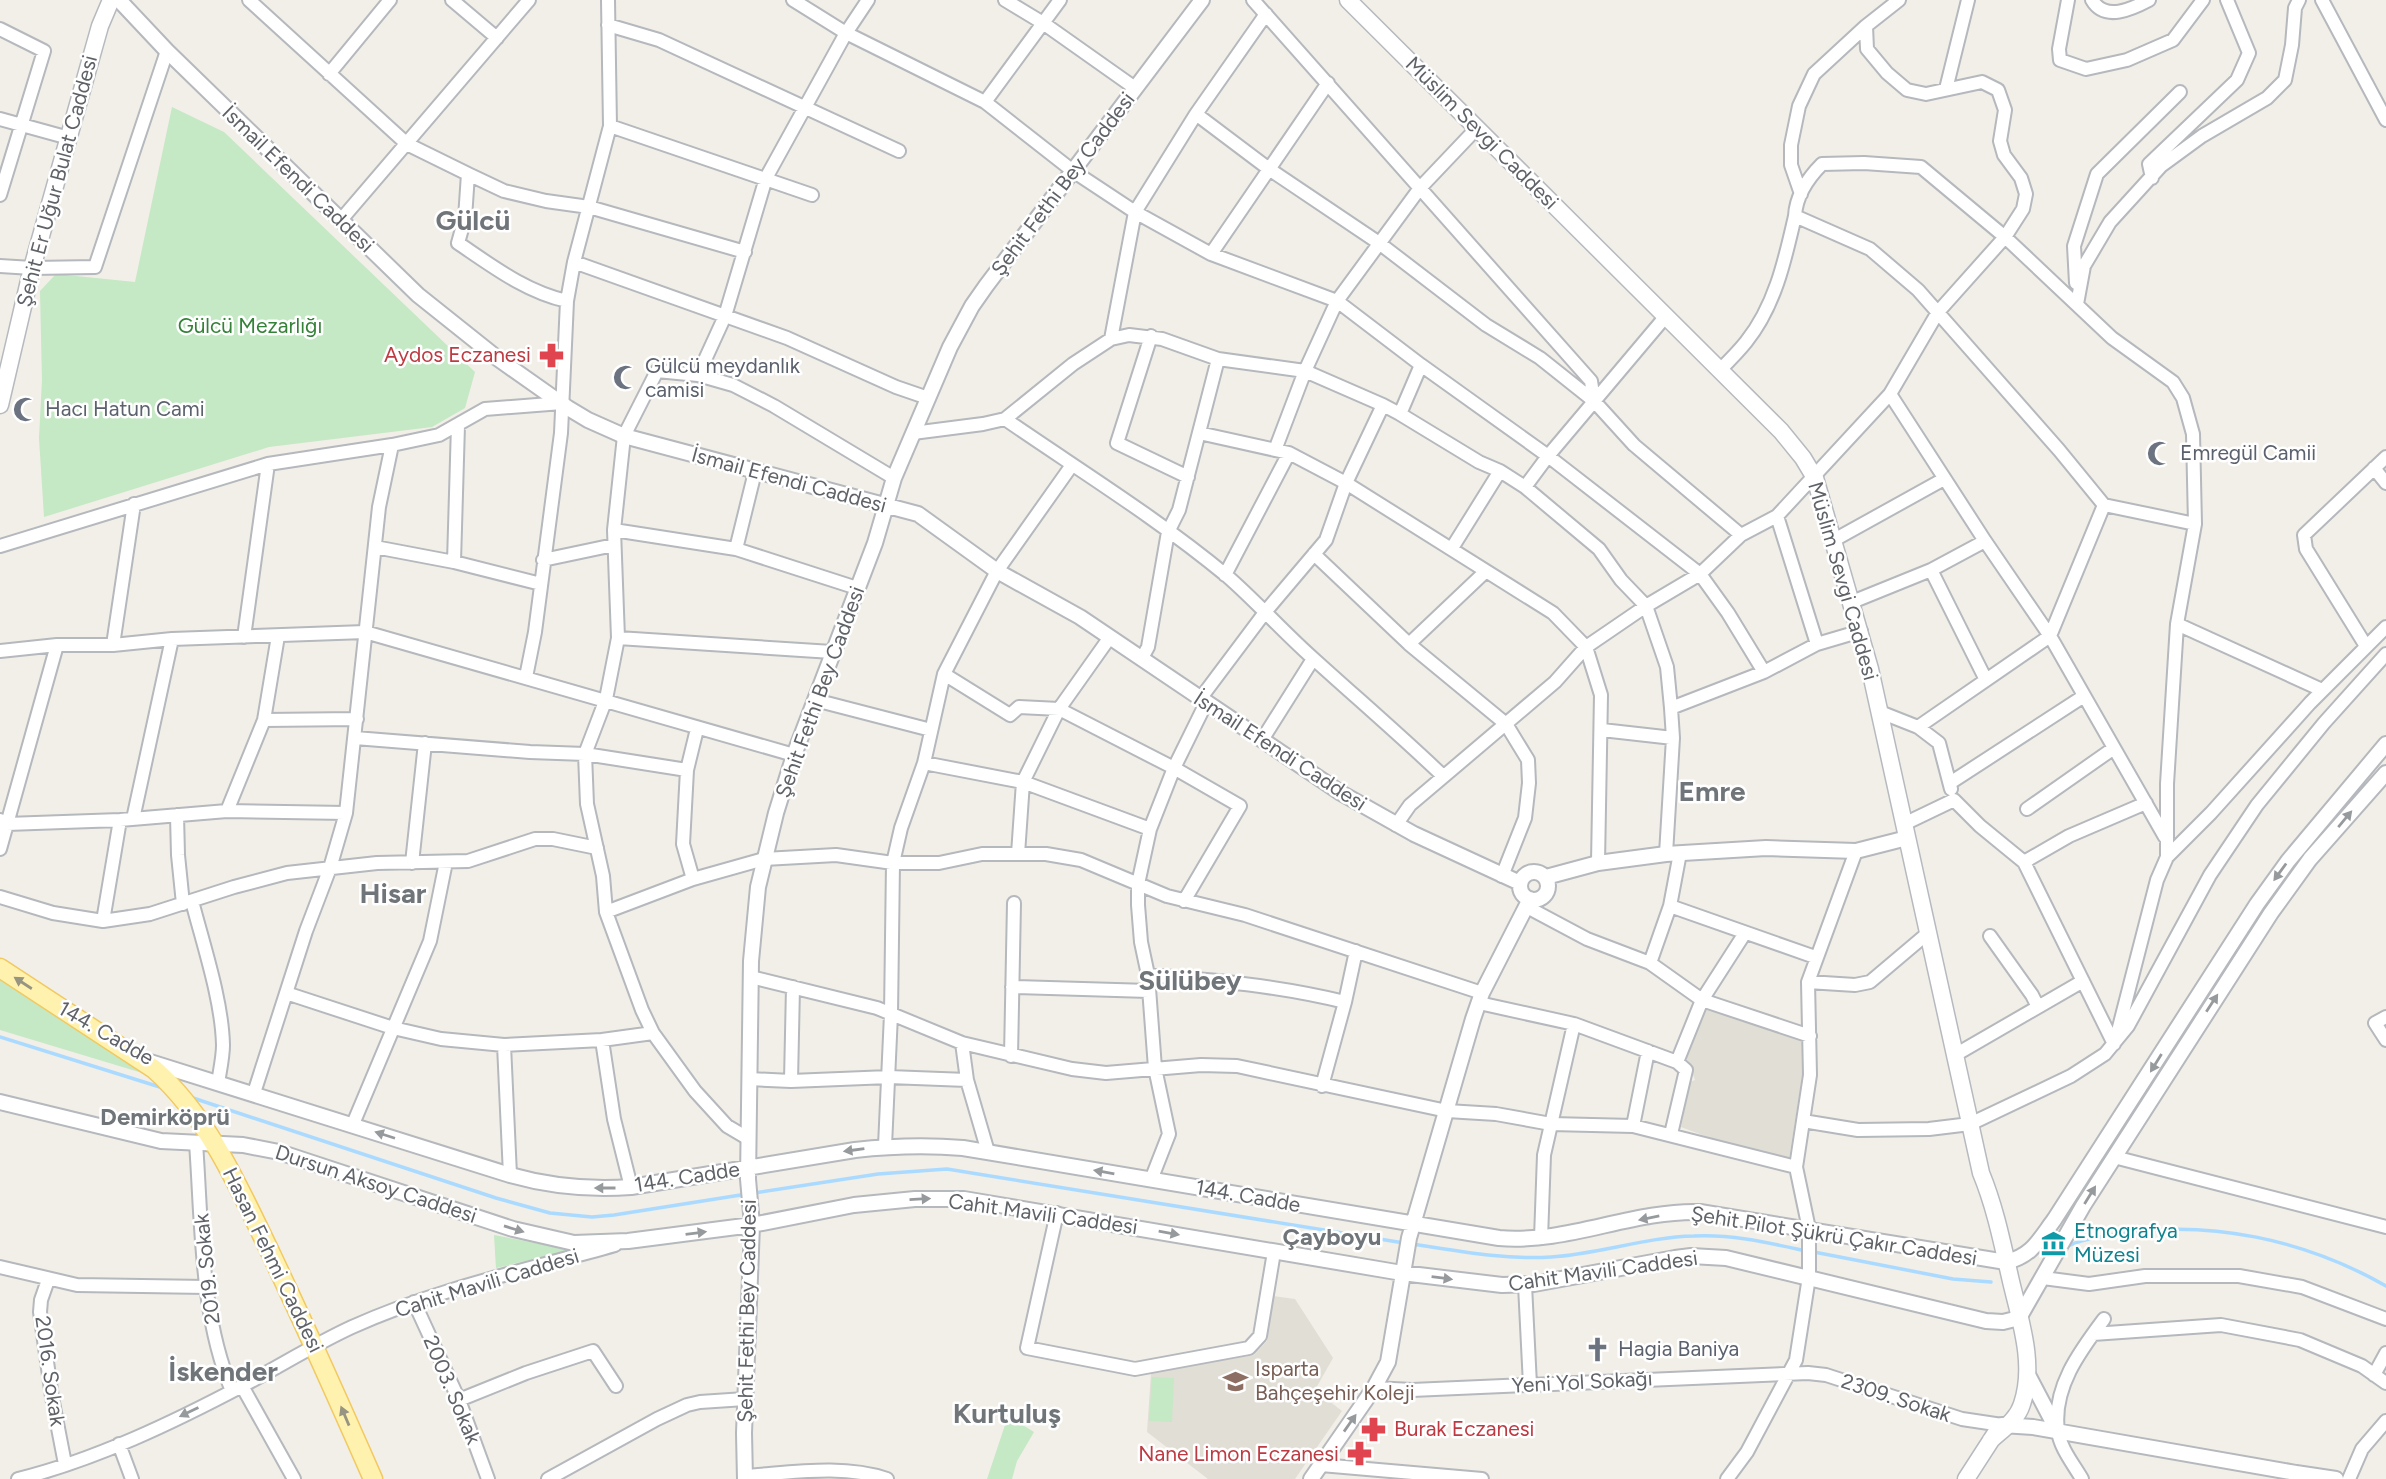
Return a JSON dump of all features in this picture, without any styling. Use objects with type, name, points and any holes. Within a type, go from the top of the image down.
[{"type":"main road","name":"Şehit Er Uğur Bulat Caddesi","points":[[0,404],[4,372],[68,138],[100,26],[112,0]]},
{"type":"main road","name":"Müslim Sevgi Caddesi","points":[[1348,0],[1793,444],[1815,478],[1861,631],[1981,1173],[1984,1214],[2001,1261],[2014,1320],[2017,1373],[2005,1425]]},
{"type":"main road","name":"144. Cadde","points":[[0,968],[143,1060]]},
{"type":"main road","name":"Hasan Fehmi Caddesi","points":[[143,1060],[165,1078],[246,1201],[315,1346],[373,1479]]},
{"type":"main road","name":"Müslim Sevgi Caddesi","points":[[1966,1479],[1991,1440],[2021,1407],[2027,1373],[2025,1342],[2014,1320]]},
{"type":"street","name":"İsmail Efendi Caddesi","points":[[112,0],[418,295],[451,324],[588,420],[624,436],[888,505],[926,518],[997,571],[1065,608],[1110,637],[1341,793],[1396,825],[1520,883]]},
{"type":"street","points":[[329,74],[390,0]]},
{"type":"street","points":[[452,0],[497,38]]},
{"type":"street","points":[[340,221],[529,0]]},
{"type":"street","points":[[526,677],[535,632],[561,433],[567,301],[574,262],[610,127],[608,0]]},
{"type":"street","points":[[793,0],[846,33],[985,102],[1073,171],[1135,212],[1211,254],[1337,300],[1421,365],[1548,456],[1700,574],[1728,613],[1764,672]]},
{"type":"street","points":[[698,375],[726,316],[766,178],[846,33],[868,0]]},
{"type":"street","points":[[1005,0],[1043,23],[1135,88]]},
{"type":"street","points":[[985,102],[1060,0]]},
{"type":"street","name":"Şehit Fethi Bey Caddesi","points":[[745,1478],[745,1399],[752,1219],[748,1173],[754,922],[764,859],[794,755],[888,505],[894,478],[950,347],[972,306],[1202,0]]},
{"type":"street","points":[[1252,0],[1591,380],[1594,401]]},
{"type":"street","points":[[1801,194],[1791,165],[1791,145],[1800,106],[1814,74],[1899,0]]},
{"type":"street","points":[[1946,89],[1968,0]]},
{"type":"street","points":[[2068,0],[2059,49],[2060,60],[2086,69],[2127,60],[2173,40],[2203,0]]},
{"type":"street","points":[[2092,0],[2100,9],[2116,13],[2149,0]]},
{"type":"street","points":[[2152,178],[2150,164],[2237,80],[2249,53],[2227,0]]},
{"type":"street","points":[[2322,0],[2386,120]]},
{"type":"street","points":[[252,1],[407,144],[504,191],[546,201],[589,206],[745,252]]},
{"type":"street","points":[[2077,304],[2084,266],[2110,222],[2161,166],[2202,136],[2267,98],[2285,80],[2292,45],[2295,3]]},
{"type":"street","points":[[1111,340],[1135,212],[1196,114],[1266,14]]},
{"type":"street","points":[[608,25],[659,40],[899,151]]},
{"type":"street","points":[[1396,825],[1410,805],[1555,682],[1586,648],[1646,606],[1700,574],[1741,535],[1777,516],[1891,394],[1938,312],[2005,237],[2023,209],[2026,194],[2021,178],[2004,155],[2000,141],[2005,110],[1998,90],[1982,82],[1926,94],[1907,90],[1887,73],[1867,49],[1866,26]]},
{"type":"street","points":[[0,29],[44,51],[0,195]]},
{"type":"street","points":[[0,266],[94,267],[167,51]]},
{"type":"street","points":[[1211,254],[1328,83]]},
{"type":"street","points":[[2077,304],[2074,246],[2097,174],[2180,92]]},
{"type":"street","points":[[1196,114],[1269,169],[1379,243],[1486,325],[1540,358],[1594,401],[1634,445],[1741,535]]},
{"type":"street","points":[[0,119],[68,138]]},
{"type":"street","points":[[610,127],[812,195]]},
{"type":"street","points":[[1275,450],[1305,370],[1337,300],[1420,188],[1477,128]]},
{"type":"street","points":[[1720,370],[1746,342],[1768,309],[1786,257],[1795,206],[1810,175],[1822,164],[1864,163],[1921,167],[2005,237],[2112,338],[2172,382],[2183,398],[2193,434],[2195,524],[2177,624],[2166,784],[2167,857]]},
{"type":"street","points":[[468,174],[465,218],[458,243],[543,296],[567,301]]},
{"type":"street","points":[[1795,216],[1870,248],[1918,290],[2051,440],[2104,505],[2195,524]]},
{"type":"street","points":[[574,262],[788,338],[896,387],[928,398]]},
{"type":"street","points":[[1525,487],[1666,316]]},
{"type":"street","points":[[913,433],[1004,419],[1073,364],[1111,340],[1129,335],[1151,337],[1218,359],[1305,370],[1383,405],[1525,487],[1599,549],[1621,580],[1646,606],[1667,667],[1672,738],[1673,853],[1670,906],[1650,963]]},
{"type":"street","points":[[1151,337],[1117,443],[1188,477]]},
{"type":"street","points":[[1142,658],[1150,636],[1168,532],[1179,510],[1218,359]]},
{"type":"street","points":[[1399,414],[1421,365]]},
{"type":"street","points":[[749,1139],[727,1126],[695,1091],[653,1033],[606,912],[597,848],[587,804],[585,754],[606,699],[618,638],[614,530],[624,436],[657,371],[698,375],[733,385],[763,400],[894,478]]},
{"type":"street","points":[[1891,394],[1944,479],[2050,636],[2167,841]]},
{"type":"street","points":[[0,545],[268,464],[439,435],[485,410],[562,403]]},
{"type":"street","points":[[1150,1180],[1169,1134],[1155,1068],[1148,975],[1141,942],[1138,884],[1150,830],[1203,701],[1266,611],[1326,540],[1346,483],[1383,405]]},
{"type":"street","points":[[1004,419],[1168,532],[1225,575],[1443,776]]},
{"type":"street","points":[[454,562],[458,425]]},
{"type":"street","points":[[1199,433],[1289,453],[1346,483],[1553,613],[1586,648],[1601,695],[1598,863]]},
{"type":"street","points":[[254,1093],[286,992],[330,869],[346,813],[379,507],[391,445]]},
{"type":"street","points":[[1225,575],[1289,453]]},
{"type":"street","points":[[2366,646],[2306,549],[2304,535],[2386,457]]},
{"type":"street","points":[[244,637],[268,464]]},
{"type":"street","points":[[885,1146],[891,1014],[892,863],[901,828],[924,763],[944,674],[997,571],[1072,465]]},
{"type":"street","points":[[2374,468],[2386,483]]},
{"type":"street","points":[[1452,548],[1500,471]]},
{"type":"street","points":[[736,549],[755,472]]},
{"type":"street","points":[[1834,540],[1944,479]]},
{"type":"street","points":[[113,645],[134,504]]},
{"type":"street","points":[[1918,727],[2050,636],[2104,505]]},
{"type":"street","points":[[1777,516],[1817,644]]},
{"type":"street","points":[[614,530],[736,549],[857,588]]},
{"type":"street","points":[[1852,602],[1931,570],[1985,541]]},
{"type":"street","points":[[543,560],[614,545]]},
{"type":"street","points":[[375,547],[454,562],[541,584]]},
{"type":"street","points":[[1314,554],[1409,644],[1506,724],[1528,760],[1529,783],[1525,818],[1502,876]]},
{"type":"street","points":[[1931,570],[1986,680]]},
{"type":"street","points":[[1409,644],[1485,572]]},
{"type":"street","points":[[2177,624],[2322,690]]},
{"type":"street","points":[[2114,1043],[2157,880],[2167,857],[2211,813],[2322,690],[2386,627]]},
{"type":"street","points":[[1671,709],[1764,672],[1817,644],[1861,631]]},
{"type":"street","points":[[0,651],[172,639],[365,632],[794,755]]},
{"type":"street","points":[[228,811],[264,720],[278,636]]},
{"type":"street","points":[[1018,854],[1023,782],[1059,709],[1110,637]]},
{"type":"street","points":[[618,638],[832,652]]},
{"type":"street","points":[[103,921],[172,639]]},
{"type":"street","points":[[0,849],[4,822],[57,645]]},
{"type":"street","points":[[1803,1121],[1858,1130],[1929,1129],[1970,1124],[2071,1076],[2105,1054],[2128,1026],[2210,875],[2258,805],[2324,723],[2386,654]]},
{"type":"street","points":[[1262,740],[1314,659]]},
{"type":"street","points":[[944,674],[1010,715],[1019,707],[1059,709],[1174,768],[1240,806],[1184,901]]},
{"type":"street","points":[[1950,783],[2084,696]]},
{"type":"street","points":[[814,700],[931,730]]},
{"type":"street","points":[[1880,712],[1918,727],[1939,743],[1954,800],[1980,826],[2024,862],[2114,1043]]},
{"type":"street","points":[[264,720],[357,719]]},
{"type":"street","points":[[693,879],[683,844],[687,770],[696,729]]},
{"type":"street","points":[[1602,730],[1672,738]]},
{"type":"street","points":[[355,738],[585,754],[687,770]]},
{"type":"street","points":[[412,863],[425,743]]},
{"type":"street","points":[[2001,1261],[2024,1256],[2032,1250],[2257,904],[2288,861],[2386,744]]},
{"type":"street","points":[[2027,809],[2114,748]]},
{"type":"street","points":[[924,763],[1023,782],[1150,830]]},
{"type":"street","points":[[2014,1320],[2043,1278],[2083,1206],[2271,912],[2310,859],[2386,774]]},
{"type":"street","points":[[1810,1036],[1702,1000],[1650,963],[1587,939],[1529,903],[1521,892],[1520,883],[1525,875],[1533,871],[1545,877],[1598,863],[1673,853],[1766,848],[1856,851],[1906,831],[1954,800]]},
{"type":"street","points":[[2024,862],[2069,836],[2146,803]]},
{"type":"street","points":[[4,822],[127,820],[228,811],[346,813]]},
{"type":"street","points":[[177,815],[178,855],[187,902],[209,966],[219,1016],[223,1045],[218,1083]]},
{"type":"street","points":[[0,897],[53,913],[103,921],[150,914],[286,873],[377,863],[468,861],[536,839],[553,839],[597,848]]},
{"type":"street","points":[[1727,1479],[1747,1452],[1798,1353],[1809,1270],[1809,1233],[1796,1167],[1810,1075],[1808,982],[1856,851]]},
{"type":"street","points":[[606,912],[693,879],[764,859],[836,855],[892,863],[939,863],[982,854],[1046,853],[1081,860],[1184,901],[1245,915],[1356,951],[1481,998],[1574,1024],[1677,1062],[1686,1070],[1671,1134]]},
{"type":"street","points":[[353,1124],[430,941],[446,862]]},
{"type":"street","points":[[1311,1479],[1383,1372],[1391,1350],[1411,1231],[1481,998],[1529,903],[1545,895],[1548,886],[1545,877]]},
{"type":"street","points":[[1011,1056],[1014,903]]},
{"type":"street","points":[[1670,906],[1815,957]]},
{"type":"street","points":[[1677,1062],[1702,1000],[1745,933]]},
{"type":"street","points":[[1808,982],[1855,985],[1870,982],[1928,933]]},
{"type":"street","points":[[1990,936],[2038,1007]]},
{"type":"street","points":[[1322,1086],[1356,951]]},
{"type":"street","points":[[1148,975],[1231,981],[1303,991],[1345,1002]]},
{"type":"street","points":[[751,977],[877,1008],[962,1043],[1072,1069],[1106,1073],[1201,1065],[1237,1066],[1447,1111],[1496,1114],[1551,1124],[1633,1126],[1796,1167]]},
{"type":"street","points":[[1955,1055],[2083,981]]},
{"type":"street","points":[[791,1080],[793,987]]},
{"type":"street","points":[[1012,987],[1149,991]]},
{"type":"street","points":[[286,992],[393,1028],[441,1039],[503,1045],[602,1040],[653,1033]]},
{"type":"street","points":[[2386,1017],[2375,1023],[2386,1040]]},
{"type":"street","points":[[1541,1238],[1544,1155],[1574,1024]]},
{"type":"street","points":[[602,1040],[614,1119],[631,1187]]},
{"type":"street","points":[[962,1043],[967,1080],[988,1152]]},
{"type":"street","points":[[503,1045],[510,1175]]},
{"type":"street","points":[[1633,1126],[1648,1051]]},
{"type":"street","name":"144. Cadde","points":[[143,1060],[510,1175],[561,1185],[608,1189],[631,1187],[748,1173],[885,1146],[940,1146],[1150,1180],[1411,1231]]},
{"type":"street","points":[[750,1079],[889,1077],[967,1080]]},
{"type":"street","name":"Dursun Aksoy Caddesi","points":[[0,1102],[161,1141],[205,1139],[298,1157],[558,1241],[628,1241]]},
{"type":"street","name":"2019. Sokak","points":[[205,1139],[207,1287],[217,1349],[237,1389],[294,1479]]},
{"type":"street","points":[[2115,1157],[2386,1227]]},
{"type":"street","name":"Cahit Mavili Caddesi","points":[[18,1479],[119,1444],[237,1389],[359,1324],[414,1302],[628,1241],[752,1219],[915,1199],[964,1199],[1274,1252],[1403,1267],[1502,1285],[1525,1285],[1691,1256],[1726,1258],[1809,1270],[1986,1321],[2014,1320]]},
{"type":"street","name":"Şehit Pilot Şükrü Çakır Caddesi","points":[[1411,1231],[1499,1238],[1541,1238],[1690,1212],[1712,1213],[1809,1233],[2001,1261]]},
{"type":"street","points":[[1057,1213],[1027,1348],[1135,1369],[1246,1350],[1260,1336],[1274,1252]]},
{"type":"street","points":[[0,1267],[48,1280],[86,1286],[207,1287]]},
{"type":"street","points":[[2043,1278],[2089,1284],[2145,1276],[2239,1276],[2302,1287],[2386,1319]]},
{"type":"street","name":"2016. Sokak","points":[[48,1280],[40,1312],[65,1464]]},
{"type":"street","points":[[1525,1285],[1530,1385]]},
{"type":"street","name":"2003. Sokak","points":[[414,1302],[460,1400],[488,1479]]},
{"type":"street","points":[[2058,1432],[2059,1397],[2063,1384],[2104,1319]]},
{"type":"street","points":[[2093,1334],[2221,1325],[2300,1340],[2361,1366],[2386,1383]]},
{"type":"street","points":[[460,1400],[526,1373],[593,1351],[616,1386]]},
{"type":"street","points":[[2374,1374],[2386,1353]]},
{"type":"street","name":"Yeni Yol Sokağı","points":[[1374,1388],[1403,1390],[1790,1373]]},
{"type":"street","name":"2309. Sokak","points":[[1790,1373],[1817,1373],[1962,1419],[2005,1425]]},
{"type":"street","points":[[2027,1373],[2082,1479]]},
{"type":"street","points":[[548,1479],[687,1405],[745,1399]]},
{"type":"street","points":[[2349,1479],[2362,1449],[2380,1437],[2386,1422]]},
{"type":"street","points":[[2005,1425],[2058,1432],[2301,1476],[2336,1479]]},
{"type":"street","points":[[119,1444],[132,1479]]},
{"type":"street","points":[[1321,1465],[1482,1479]]},
{"type":"street","points":[[745,1478],[843,1471],[887,1479]]},
{"type":"shaded area","points":[[1706,1009],[1801,1037],[1805,1057],[1789,1159],[1737,1148],[1681,1127],[1690,1082],[1695,1080],[1686,1057]]},
{"type":"shaded area","name":"Isparta Bahçeşehir Koleji","points":[[1273,1296],[1295,1299],[1333,1358],[1315,1390],[1342,1411],[1295,1479],[1208,1479],[1147,1432],[1151,1373],[1254,1355],[1267,1341]]},
{"type":"green space","name":"Gülcü Mezarlığı","points":[[172,107],[224,132],[475,372],[465,408],[432,427],[269,447],[44,517],[39,438],[42,380],[40,291],[56,274],[135,282]]},
{"type":"green space","points":[[0,979],[149,1075],[0,1030]]},
{"type":"green space","points":[[494,1235],[571,1250],[496,1268]]},
{"type":"green space","points":[[1152,1377],[1174,1378],[1172,1422],[1149,1421]]},
{"type":"green space","points":[[1008,1416],[1034,1432],[1017,1461],[1012,1479],[987,1479]]},
{"type":"waterway","points":[[0,1037],[163,1088]]},
{"type":"waterway","points":[[190,1097],[496,1198],[550,1213],[592,1217],[614,1215],[747,1194]]},
{"type":"waterway","points":[[754,1193],[878,1174],[947,1169],[1404,1243]]},
{"type":"waterway","points":[[2066,1247],[2091,1239],[2152,1230],[2222,1232],[2290,1245],[2323,1256],[2386,1286]]},
{"type":"waterway","points":[[1412,1244],[1533,1258],[1569,1255],[1658,1239],[1722,1236],[1806,1251]]},
{"type":"waterway","points":[[1814,1252],[1953,1279],[1991,1282]]},
{"type":"place","name":"Aydos Eczanesi","points":[[551,355]]},
{"type":"place","name":"Gülcü meydanlık camisi","points":[[625,378]]},
{"type":"place","name":"Hacı Hatun Cami","points":[[25,409]]},
{"type":"place","name":"Emregül Camii","points":[[2160,453]]},
{"type":"place","name":"Etnografya Müzesi","points":[[2054,1243]]},
{"type":"place","name":"Hagia Baniya","points":[[1598,1349]]},
{"type":"place","name":"Isparta Bahçeşehir Koleji","points":[[1235,1381]]},
{"type":"place","name":"Burak Eczanesi","points":[[1374,1429]]},
{"type":"place","name":"Nane Limon Eczanesi","points":[[1359,1454]]},
{"type":"district","name":"Gülcü","points":[[473,220]]},
{"type":"district","name":"Emre","points":[[1712,791]]},
{"type":"district","name":"Hisar","points":[[393,893]]},
{"type":"district","name":"Sülübey","points":[[1190,980]]},
{"type":"district","name":"Demirköprü","points":[[165,1117]]},
{"type":"district","name":"Çayboyu","points":[[1332,1237]]},
{"type":"district","name":"İskender","points":[[223,1371]]},
{"type":"district","name":"Kurtuluş","points":[[1007,1413]]}]
